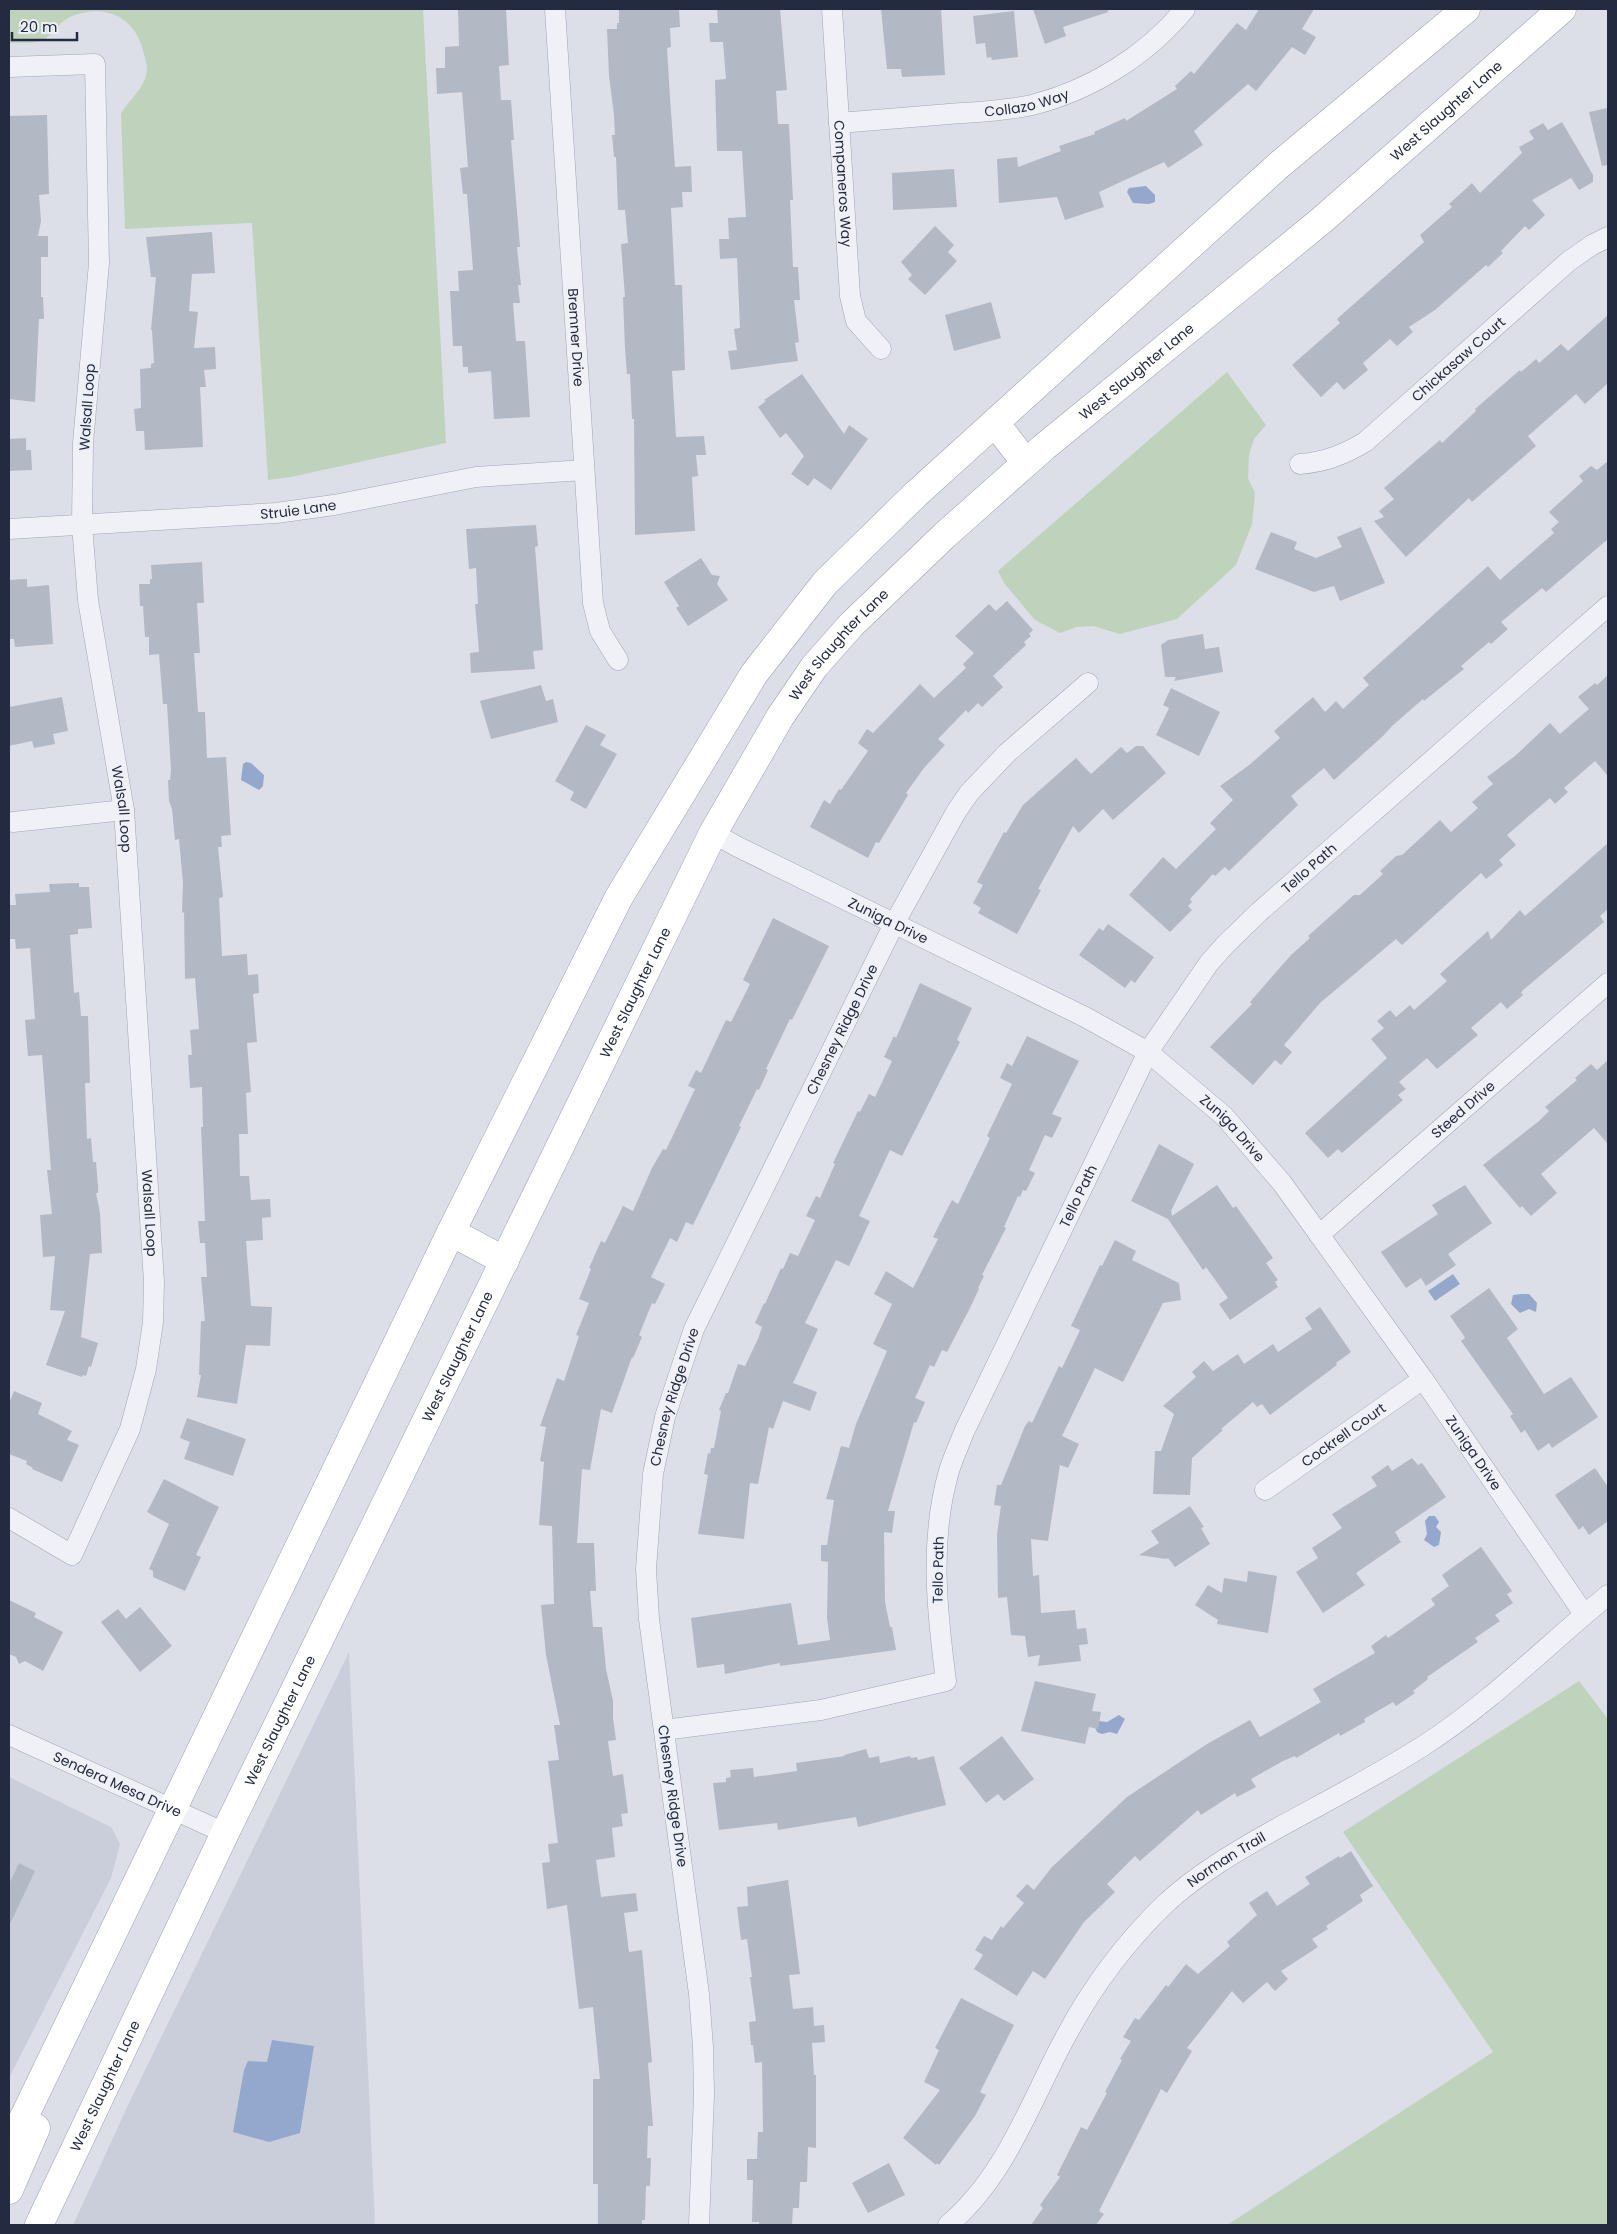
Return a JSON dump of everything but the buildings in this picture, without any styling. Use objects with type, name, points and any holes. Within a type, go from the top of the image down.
[{"type":"main road","points":[[9,2148],[451,1232],[619,897],[754,674],[825,583],[916,494],[1279,165],[1466,9]]},
{"type":"main road","name":"West Slaughter Lane","points":[[39,2225],[225,1833],[713,833],[780,717],[814,667],[858,619],[945,535],[1026,463],[1322,220],[1562,9]]},
{"type":"main road","points":[[995,423],[1026,463]]},
{"type":"main road","points":[[451,1232],[505,1260]]},
{"type":"main road","points":[[9,2190],[36,2131],[38,2089]]},
{"type":"street","name":"Bremner Drive","points":[[556,9],[592,603],[600,631],[618,660]]},
{"type":"street","name":"Companeros Way","points":[[832,9],[850,296],[856,321],[881,349]]},
{"type":"street","name":"Collazo Way","points":[[839,123],[1000,110],[1033,104],[1078,90],[1112,72],[1146,48],[1185,9]]},
{"type":"street","name":"Walsall Loop","points":[[9,67],[95,64],[99,211],[98,263],[83,444],[82,525],[88,600],[124,810],[154,1282],[153,1322],[146,1369],[130,1429],[72,1555],[9,1518]]},
{"type":"street","name":"Chickasaw Court","points":[[1300,464],[1322,462],[1345,454],[1365,442],[1569,261],[1608,236]]},
{"type":"street","name":"Struie Lane","points":[[9,528],[276,513],[334,505],[476,477],[584,470]]},
{"type":"street","name":"Tello Path","points":[[664,1730],[822,1710],[946,1681],[936,1585],[941,1508],[949,1472],[964,1432],[1148,1052],[1209,964],[1238,932],[1608,606]]},
{"type":"street","name":"Chesney Ridge Drive","points":[[699,2225],[703,2047],[699,1994],[649,1619],[646,1569],[652,1484],[665,1417],[694,1329],[894,924],[943,833],[969,793],[1006,753],[1088,683]]},
{"type":"street","points":[[13,822],[124,810]]},
{"type":"street","name":"Zuniga Drive","points":[[713,833],[1077,1013],[1148,1052],[1224,1116],[1282,1183],[1423,1379],[1584,1614]]},
{"type":"street","name":"Steed Drive","points":[[1319,1235],[1608,983]]},
{"type":"street","name":"Cockrell Court","points":[[1265,1490],[1423,1379]]},
{"type":"street","name":"Norman Trail","points":[[948,2225],[965,2211],[992,2178],[1015,2140],[1065,2037],[1109,1966],[1165,1904],[1202,1874],[1235,1852],[1369,1778],[1454,1725],[1608,1595]]},
{"type":"street","name":"Sendera Mesa Drive","points":[[9,1735],[225,1833]]},
{"type":"shaded area","points":[[349,1652],[375,2225],[73,2225],[129,2103]]},
{"type":"shaded area","points":[[9,1777],[111,1827],[120,1844],[111,1878],[9,2078]]},
{"type":"green space","points":[[9,9],[423,9],[446,443],[291,477],[268,480],[252,223],[125,229],[121,114],[144,82],[147,69],[140,42],[135,32],[120,17],[99,11],[87,12],[66,20],[43,40],[9,43]]},
{"type":"green space","points":[[1227,372],[1266,425],[1254,439],[1249,455],[1248,478],[1255,493],[1252,524],[1236,565],[1177,619],[1120,634],[1093,626],[1077,627],[1060,633],[1035,620],[1004,583],[998,571]]},
{"type":"green space","points":[[1579,1681],[1608,1719],[1608,2225],[1227,2225],[1493,2052],[1343,1832]]},
{"type":"water","points":[[1146,186],[1155,195],[1155,202],[1149,204],[1133,203],[1127,192],[1129,188]]},
{"type":"water","points":[[246,762],[251,763],[264,775],[263,786],[259,790],[241,780],[243,764]]},
{"type":"water","points":[[1453,1274],[1460,1284],[1435,1301],[1428,1291]]},
{"type":"water","points":[[1529,1294],[1537,1303],[1536,1312],[1529,1309],[1520,1313],[1511,1304],[1513,1295]]},
{"type":"water","points":[[1429,1516],[1435,1516],[1439,1522],[1436,1527],[1441,1532],[1439,1545],[1434,1547],[1424,1540],[1427,1534],[1425,1521]]},
{"type":"water","points":[[1119,1715],[1125,1719],[1117,1734],[1097,1732],[1095,1727],[1099,1721],[1107,1722]]},
{"type":"water","points":[[272,2040],[314,2046],[300,2133],[269,2142],[233,2132],[244,2070],[248,2061],[267,2062]]}]
